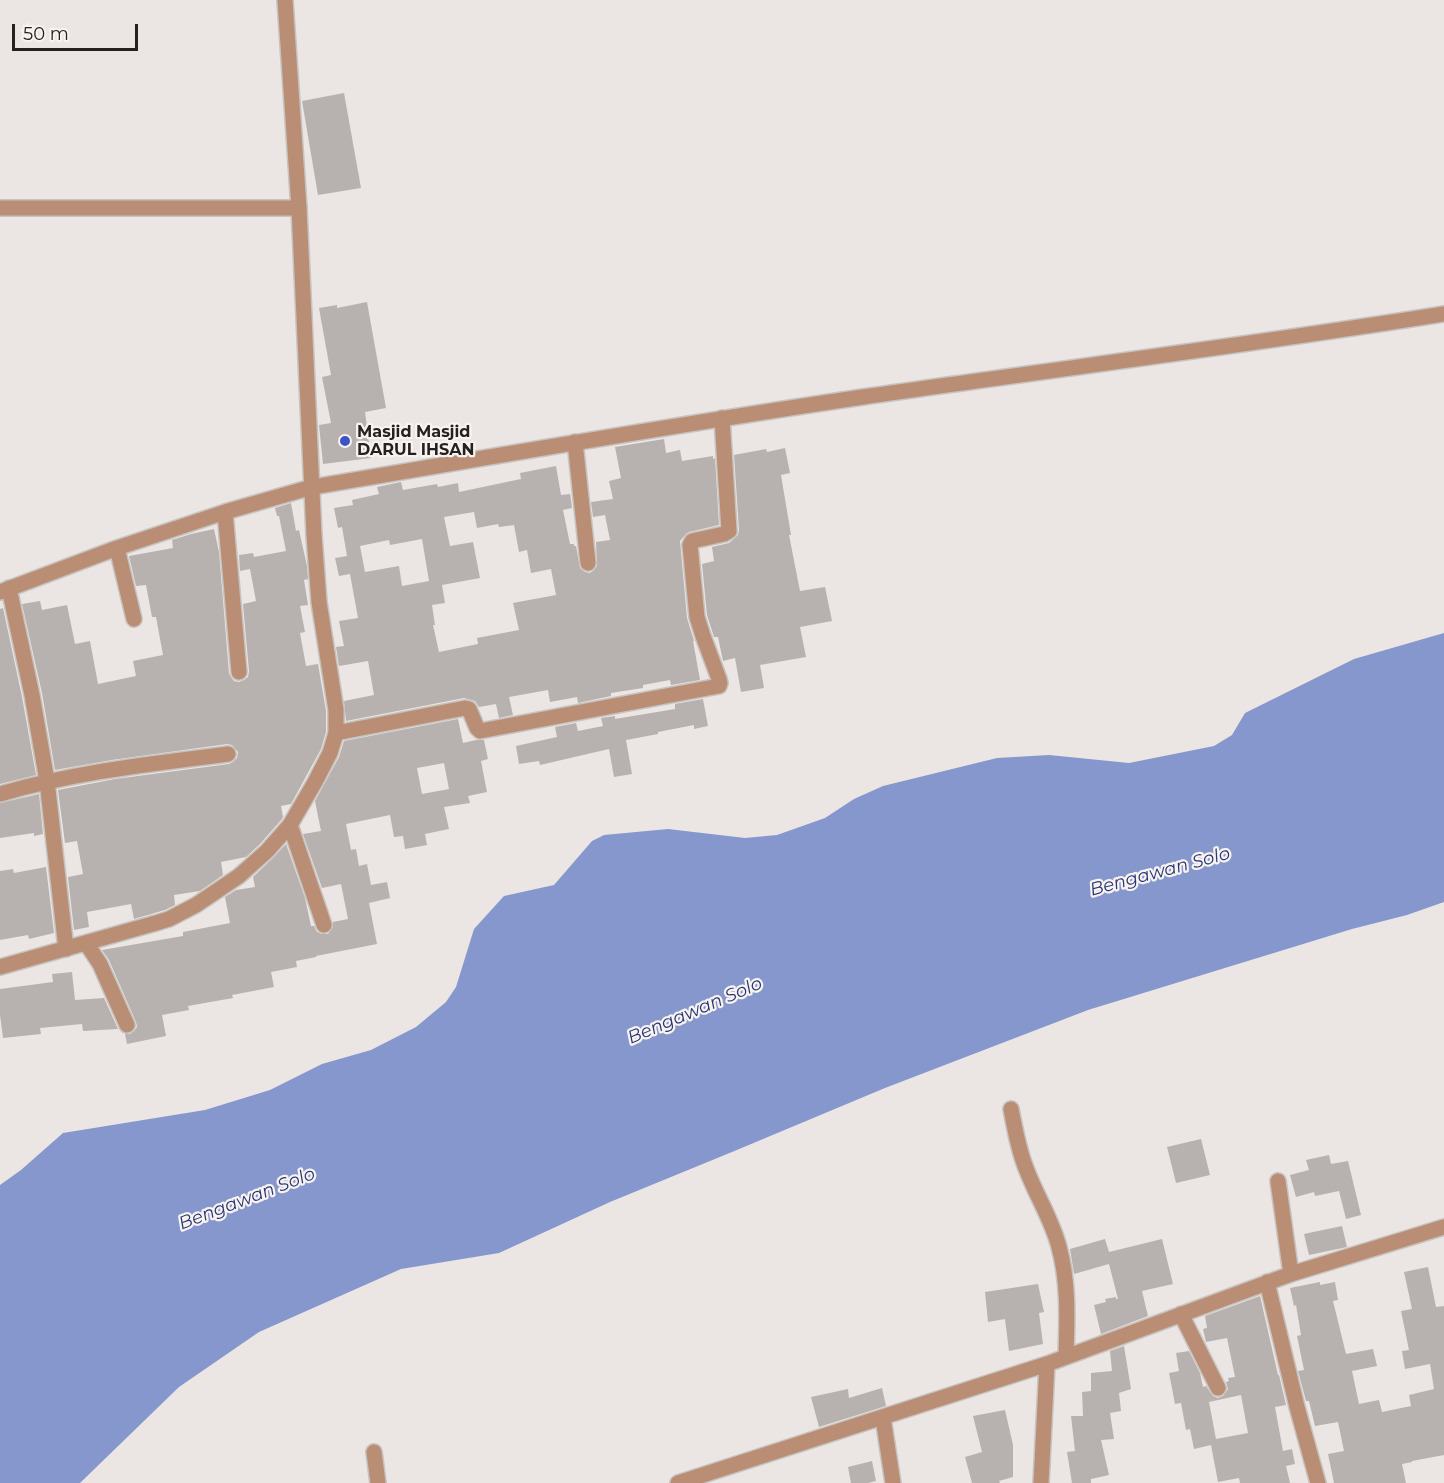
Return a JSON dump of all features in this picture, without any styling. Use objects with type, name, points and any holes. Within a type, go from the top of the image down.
[{"type":"street","points":[[0,967],[170,919],[196,905],[238,876],[267,851],[290,825],[323,768],[336,734],[336,710],[319,602],[299,207],[285,0]]},
{"type":"street","points":[[0,208],[299,207]]},
{"type":"street","points":[[66,949],[47,781],[32,695],[5,590],[225,512],[312,487],[722,418],[1333,332],[1444,314]]},
{"type":"street","points":[[336,734],[465,708],[469,709],[480,730],[719,686],[719,679],[698,617],[690,545],[692,540],[722,535],[729,531],[722,418]]},
{"type":"street","points":[[575,442],[588,563]]},
{"type":"street","points":[[225,512],[239,672]]},
{"type":"street","points":[[117,549],[134,619]]},
{"type":"street","points":[[0,794],[47,781],[119,768],[228,754]]},
{"type":"street","points":[[290,825],[324,925]]},
{"type":"street","points":[[86,943],[104,971],[127,1025]]},
{"type":"street","points":[[1011,1109],[1026,1170],[1050,1218],[1060,1250],[1065,1275],[1066,1357]]},
{"type":"street","points":[[1278,1181],[1291,1274]]},
{"type":"street","points":[[678,1483],[1047,1364],[1267,1282],[1444,1227]]},
{"type":"street","points":[[1267,1282],[1318,1483]]},
{"type":"street","points":[[1181,1314],[1218,1388]]},
{"type":"street","points":[[1041,1483],[1047,1364]]},
{"type":"street","points":[[883,1418],[893,1483]]},
{"type":"street","points":[[374,1452],[378,1483]]},
{"type":"water","name":"Bengawan Solo","points":[[1444,633],[1444,902],[1088,1010],[885,1088],[610,1202],[499,1253],[401,1269],[259,1332],[179,1387],[80,1483],[0,1483],[0,1185],[63,1133],[205,1110],[270,1090],[322,1064],[371,1050],[416,1027],[446,1002],[456,987],[474,929],[504,896],[554,885],[592,841],[604,835],[668,829],[745,838],[777,835],[825,818],[854,799],[883,786],[997,758],[1049,755],[1129,763],[1214,746],[1232,735],[1245,713],[1354,659]]},
{"type":"building","points":[[344,93],[361,188],[318,195],[302,101]]},
{"type":"building","points":[[367,302],[386,408],[365,412],[371,458],[323,464],[319,425],[331,423],[322,377],[331,375],[319,308],[337,305],[337,308]]},
{"type":"building","points":[[664,439],[666,453],[680,450],[682,461],[713,456],[713,459],[715,458],[719,525],[689,532],[680,541],[687,618],[694,641],[700,680],[671,685],[670,680],[643,685],[643,688],[611,693],[611,696],[578,703],[577,697],[550,702],[548,690],[509,697],[513,715],[499,718],[496,704],[479,707],[475,701],[464,698],[346,721],[344,701],[374,695],[368,661],[339,666],[336,647],[344,646],[339,621],[358,618],[350,574],[339,576],[335,558],[347,556],[342,527],[338,528],[334,508],[353,505],[352,500],[379,494],[377,487],[401,482],[403,490],[458,483],[459,492],[521,479],[520,473],[556,466],[561,495],[570,494],[572,508],[563,510],[570,544],[576,546],[580,568],[590,573],[597,566],[596,542],[610,540],[605,515],[593,517],[591,502],[613,499],[609,481],[621,478],[615,447]],"holes":[[[474,512],[477,528],[498,524],[499,527],[514,525],[519,552],[527,550],[531,573],[551,569],[556,595],[513,603],[519,630],[477,638],[478,644],[439,652],[433,625],[435,625],[432,605],[445,603],[442,585],[480,578],[473,542],[450,546],[444,517]],[[422,539],[429,581],[402,586],[399,566],[365,572],[360,546],[389,540],[390,545]]]},
{"type":"building","points":[[785,448],[790,473],[781,475],[791,535],[789,535],[800,591],[825,587],[832,621],[800,627],[806,657],[760,665],[764,688],[741,692],[735,658],[723,661],[718,637],[714,637],[707,615],[702,564],[714,561],[712,547],[729,543],[738,535],[734,455]]},
{"type":"building","points":[[291,503],[296,531],[299,530],[308,579],[304,580],[308,605],[300,606],[305,632],[300,633],[306,666],[318,664],[326,711],[326,732],[321,749],[291,804],[281,806],[282,819],[246,857],[221,862],[223,875],[200,891],[174,895],[175,905],[165,910],[134,919],[131,904],[87,912],[89,927],[74,930],[68,877],[83,874],[77,841],[65,843],[58,790],[115,779],[229,764],[237,758],[238,752],[232,745],[227,744],[55,770],[42,693],[22,604],[40,601],[42,610],[67,605],[75,644],[90,641],[98,684],[136,676],[133,661],[163,655],[156,617],[152,617],[146,585],[136,586],[129,556],[173,548],[172,540],[214,529],[219,552],[229,673],[234,681],[239,682],[248,677],[249,671],[243,604],[256,601],[250,569],[240,571],[239,555],[253,553],[254,557],[286,551],[279,516],[275,508]]},
{"type":"building","points":[[3,608],[36,775],[0,784],[0,609]]},
{"type":"building","points":[[703,699],[708,726],[694,729],[694,725],[626,740],[632,774],[614,777],[609,749],[540,765],[539,761],[519,764],[516,746],[557,737],[555,727],[576,723],[578,731],[603,726],[601,718],[615,716],[615,719],[675,709],[675,704]]},
{"type":"building","points":[[458,719],[463,743],[484,740],[488,759],[481,761],[487,792],[468,796],[470,803],[444,807],[449,829],[425,834],[427,845],[405,849],[403,836],[394,837],[390,815],[346,824],[351,850],[356,849],[359,866],[367,864],[371,885],[387,882],[390,898],[369,903],[377,944],[296,961],[297,967],[271,972],[274,987],[232,995],[233,998],[188,1006],[189,1010],[162,1015],[166,1036],[127,1044],[125,1034],[134,1031],[137,1027],[136,1022],[109,960],[102,950],[183,936],[183,932],[230,923],[225,897],[236,890],[255,887],[253,877],[286,844],[305,898],[311,926],[314,926],[317,932],[328,934],[333,927],[333,922],[348,919],[341,884],[322,888],[303,834],[321,831],[315,801],[339,757],[344,741]],"holes":[[[444,763],[449,789],[422,794],[417,768]]]},
{"type":"building","points":[[39,794],[43,834],[34,836],[34,833],[0,838],[0,803]]},
{"type":"building","points":[[46,867],[54,933],[29,939],[28,935],[0,940],[0,871],[13,869],[14,873]]},
{"type":"building","points":[[72,972],[75,1000],[104,998],[118,1029],[83,1031],[82,1024],[40,1028],[41,1034],[3,1038],[0,989],[53,982],[52,974]]},
{"type":"building","points":[[1201,1139],[1210,1175],[1176,1183],[1167,1147]]},
{"type":"building","points":[[1329,1155],[1331,1164],[1348,1161],[1361,1215],[1346,1219],[1339,1191],[1315,1196],[1314,1192],[1296,1197],[1290,1175],[1309,1170],[1306,1160]]},
{"type":"building","points":[[1342,1226],[1347,1247],[1309,1255],[1304,1234]]},
{"type":"building","points":[[1105,1239],[1109,1252],[1162,1239],[1173,1284],[1142,1291],[1148,1316],[1101,1334],[1094,1305],[1106,1302],[1105,1299],[1116,1297],[1118,1299],[1109,1264],[1074,1274],[1070,1249]]},
{"type":"building","points":[[1428,1267],[1436,1307],[1444,1306],[1444,1455],[1402,1464],[1406,1483],[1334,1483],[1328,1454],[1344,1451],[1338,1422],[1315,1426],[1309,1401],[1306,1401],[1298,1371],[1304,1370],[1297,1336],[1301,1335],[1296,1305],[1294,1306],[1290,1288],[1320,1282],[1320,1285],[1335,1282],[1338,1300],[1333,1301],[1346,1354],[1373,1349],[1377,1366],[1352,1371],[1359,1404],[1379,1400],[1382,1412],[1411,1406],[1409,1395],[1434,1389],[1430,1364],[1405,1369],[1402,1351],[1409,1350],[1401,1311],[1412,1309],[1404,1272]]},
{"type":"building","points":[[1038,1284],[1044,1312],[1039,1313],[1043,1344],[1009,1351],[1005,1319],[988,1322],[985,1292]]},
{"type":"building","points":[[1260,1296],[1286,1405],[1275,1407],[1283,1451],[1292,1449],[1295,1464],[1286,1466],[1290,1483],[1240,1483],[1239,1478],[1218,1482],[1211,1445],[1194,1449],[1190,1429],[1186,1430],[1181,1403],[1175,1404],[1169,1373],[1179,1371],[1176,1353],[1189,1351],[1200,1373],[1203,1387],[1206,1386],[1213,1396],[1218,1398],[1223,1396],[1228,1389],[1226,1382],[1229,1381],[1228,1378],[1235,1377],[1227,1338],[1206,1342],[1203,1329],[1207,1328],[1205,1316]],"holes":[[[1241,1395],[1248,1433],[1216,1439],[1209,1402]]]},
{"type":"building","points":[[1124,1346],[1131,1389],[1119,1393],[1121,1411],[1110,1413],[1114,1439],[1101,1440],[1109,1475],[1091,1479],[1091,1483],[1072,1483],[1067,1452],[1075,1451],[1071,1416],[1083,1416],[1082,1392],[1091,1391],[1091,1373],[1112,1371],[1110,1351]]},
{"type":"building","points":[[882,1388],[886,1406],[819,1427],[811,1397],[848,1389],[849,1398]]},
{"type":"building","points":[[1005,1410],[1013,1445],[1013,1477],[999,1481],[1000,1483],[972,1483],[965,1457],[982,1452],[973,1416]]},
{"type":"building","points":[[872,1461],[876,1481],[851,1483],[848,1467]]},
{"type":"place","name":"Masjid Masjid DARUL IHSAN","points":[[345,441]]}]
